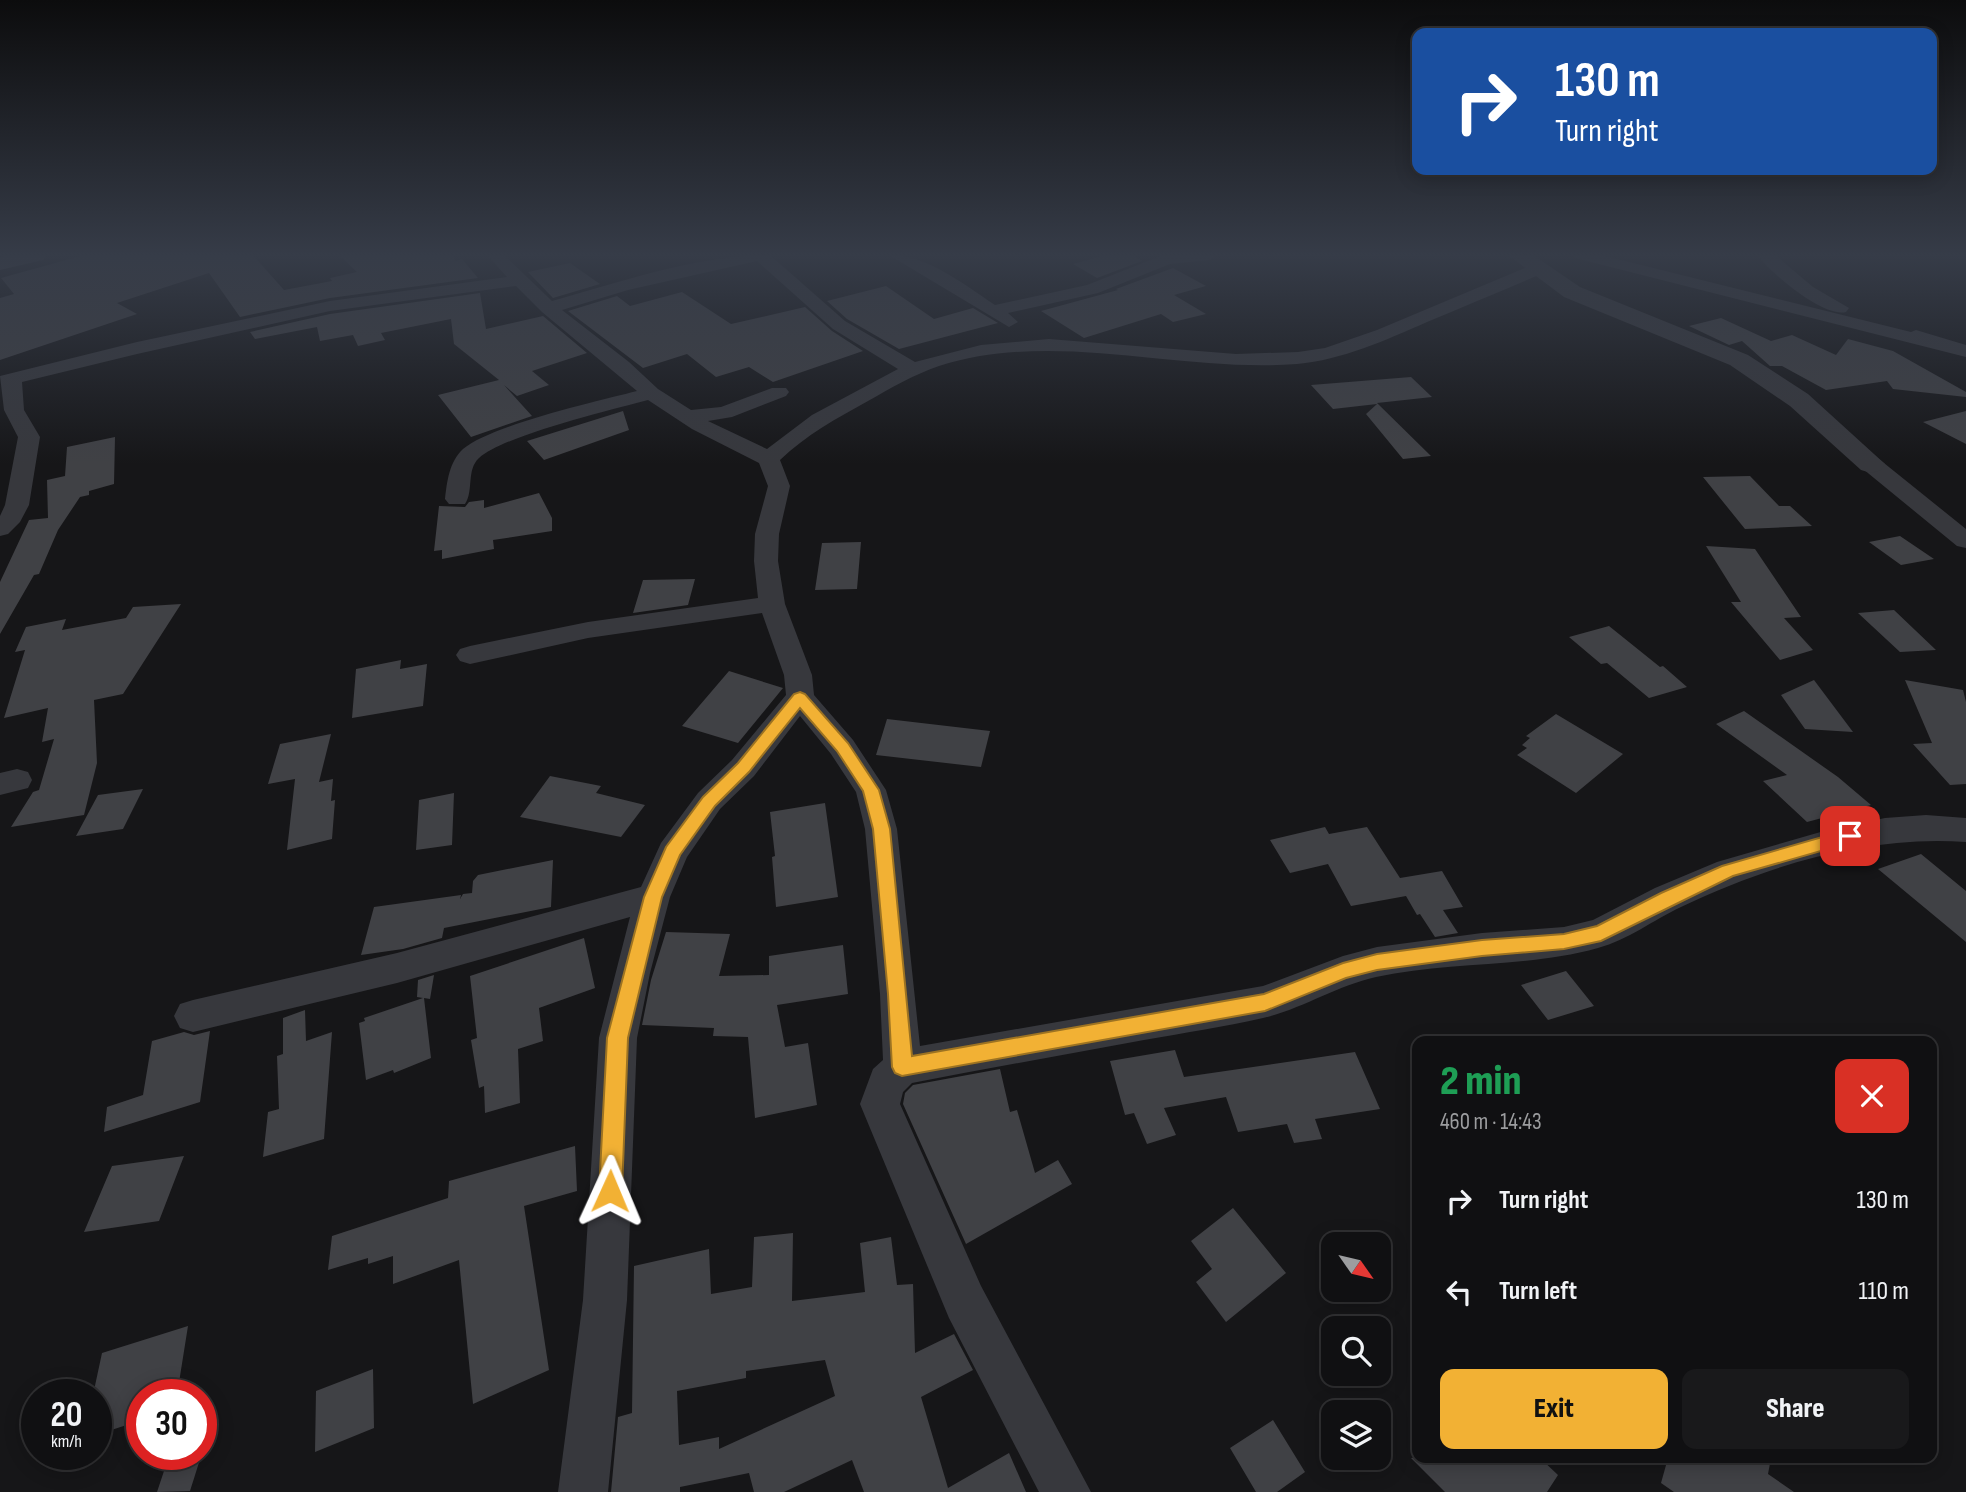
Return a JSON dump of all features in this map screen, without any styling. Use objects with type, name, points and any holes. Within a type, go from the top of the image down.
[{"type":"street","points":[[0,529],[12,517],[17,505],[29,437],[26,426],[14,410],[6,380],[244,325]]},
{"type":"street","points":[[569,325],[622,366],[651,393],[687,417],[769,459],[779,486],[767,534],[766,561],[772,604],[798,675],[800,697],[842,747],[871,790],[881,829],[898,994],[902,1067]]},
{"type":"street","points":[[839,325],[913,369]]},
{"type":"street","points":[[1014,325],[1049,345]]},
{"type":"street","points":[[769,459],[802,430],[913,369],[965,354],[1049,345],[1236,360],[1298,358],[1328,353],[1384,334],[1403,325]]},
{"type":"street","points":[[1650,325],[1739,360],[1799,400],[1871,464],[1966,541]]},
{"type":"street","points":[[1860,325],[1966,351]]},
{"type":"street","points":[[1884,325],[1934,343]]},
{"type":"street","points":[[687,417],[725,413],[779,392]]},
{"type":"street","points":[[457,499],[462,466],[474,451],[545,425],[651,393]]},
{"type":"street","points":[[470,655],[588,630],[772,604]]},
{"type":"street","points":[[583,1492],[605,1300],[618,1038],[653,897],[673,852],[709,802],[743,768],[800,697]]},
{"type":"street","points":[[1066,1492],[965,1302],[880,1104],[887,1082],[902,1067],[1265,1002],[1343,971],[1377,962],[1576,939],[1601,933],[1667,898],[1729,871],[1824,843],[1885,830],[1926,827],[1966,830]]},
{"type":"street","points":[[193,1016],[410,965],[653,897]]},
{"type":"building","points":[[0,325],[105,325],[0,360]]},
{"type":"building","points":[[283,325],[423,325],[381,333],[385,340],[358,346],[353,335],[320,341],[317,327],[255,339],[250,332]]},
{"type":"building","points":[[452,325],[485,325],[486,329],[505,325],[553,325],[587,353],[532,371],[549,385],[517,396],[504,385],[532,416],[471,437],[438,395],[499,380],[454,344]]},
{"type":"building","points":[[586,325],[825,325],[863,351],[773,382],[749,367],[716,377],[687,354],[643,368]]},
{"type":"building","points":[[857,325],[992,325],[899,349]]},
{"type":"building","points":[[1063,325],[1127,325],[1084,338]]},
{"type":"building","points":[[1735,325],[1771,341],[1792,335],[1836,355],[1848,339],[1893,351],[1966,392],[1966,397],[1893,389],[1887,381],[1826,390],[1782,366],[1770,366],[1742,341],[1729,345],[1689,326]]},
{"type":"building","points":[[1411,377],[1432,397],[1377,403],[1431,456],[1403,459],[1366,414],[1377,404],[1333,409],[1311,385]]},
{"type":"building","points":[[623,411],[629,430],[544,460],[527,441]]},
{"type":"building","points":[[1966,411],[1966,444],[1923,422]]},
{"type":"building","points":[[115,437],[114,484],[89,491],[89,495],[80,497],[58,530],[39,574],[34,575],[0,634],[0,582],[29,520],[48,518],[47,480],[65,476],[67,447]]},
{"type":"building","points":[[1750,476],[1779,506],[1790,506],[1812,526],[1745,529],[1703,477]]},
{"type":"building","points":[[539,493],[552,518],[552,531],[493,540],[494,549],[442,559],[442,550],[434,551],[439,506],[465,507],[469,502],[484,500],[484,508]]},
{"type":"building","points":[[1900,536],[1934,559],[1901,565],[1869,542]]},
{"type":"building","points":[[861,542],[857,589],[815,590],[822,543]]},
{"type":"building","points":[[1706,546],[1755,549],[1801,617],[1784,618],[1813,650],[1780,660],[1731,602],[1741,602]]},
{"type":"building","points":[[695,579],[688,605],[633,613],[643,580]]},
{"type":"building","points":[[181,604],[123,694],[94,700],[97,763],[84,815],[11,827],[33,792],[39,790],[54,739],[42,742],[48,708],[4,718],[25,650],[15,652],[26,627],[66,619],[62,630],[126,618],[133,607]]},
{"type":"building","points":[[1894,610],[1936,650],[1900,652],[1858,613]]},
{"type":"building","points":[[1609,626],[1687,687],[1649,698],[1607,663],[1601,664],[1569,637]]},
{"type":"building","points":[[401,660],[400,669],[427,664],[423,706],[352,718],[356,669]]},
{"type":"building","points":[[729,671],[783,688],[738,743],[682,726]]},
{"type":"building","points":[[1814,680],[1853,732],[1805,729],[1781,695]]},
{"type":"building","points":[[1905,680],[1963,690],[1966,702],[1966,784],[1950,785],[1913,744],[1932,743]]},
{"type":"building","points":[[1744,711],[1838,777],[1871,805],[1807,822],[1763,781],[1787,775],[1716,724]]},
{"type":"building","points":[[1556,714],[1623,754],[1576,793],[1517,755],[1527,748],[1522,745],[1530,738],[1526,736]]},
{"type":"building","points":[[887,719],[990,731],[981,767],[876,755]]},
{"type":"building","points":[[331,734],[319,782],[333,779],[331,801],[335,800],[332,839],[287,850],[295,779],[268,784],[280,744]]},
{"type":"building","points":[[550,776],[601,786],[596,793],[645,805],[621,837],[520,817]]},
{"type":"building","points":[[143,789],[123,829],[76,836],[98,795]]},
{"type":"building","points":[[454,793],[452,845],[416,850],[419,800]]},
{"type":"building","points":[[825,803],[838,897],[776,907],[772,857],[775,856],[770,812]]},
{"type":"building","points":[[1325,827],[1329,834],[1367,827],[1400,878],[1442,871],[1463,907],[1443,910],[1458,933],[1435,937],[1406,896],[1351,906],[1328,864],[1290,873],[1270,840]]},
{"type":"building","points":[[1921,854],[1966,891],[1966,942],[1878,869]]},
{"type":"building","points":[[553,860],[551,907],[444,928],[442,938],[403,949],[361,955],[374,907],[461,895],[460,899],[463,894],[472,893],[473,881],[478,875]]},
{"type":"building","points":[[666,932],[730,934],[719,976],[769,975],[769,956],[843,945],[848,994],[777,1005],[785,1047],[808,1043],[817,1105],[755,1118],[748,1037],[713,1036],[714,1028],[642,1025],[651,980]]},
{"type":"building","points":[[584,938],[595,988],[539,1008],[543,1041],[518,1049],[520,1103],[485,1113],[484,1086],[479,1088],[471,1040],[477,1038],[470,976]]},
{"type":"building","points":[[1566,971],[1594,1006],[1548,1020],[1521,985]]},
{"type":"building","points":[[434,975],[430,999],[424,998],[431,1058],[394,1073],[393,1070],[366,1080],[359,1023],[365,1021],[364,1018],[423,998],[417,997],[418,980]]},
{"type":"building","points":[[305,1010],[306,1041],[332,1032],[324,1139],[263,1157],[268,1112],[279,1109],[277,1056],[283,1054],[283,1018]]},
{"type":"building","points":[[210,1031],[200,1102],[104,1132],[107,1107],[143,1095],[152,1041],[184,1032],[194,1035]]},
{"type":"building","points":[[1175,1050],[1184,1077],[1355,1052],[1380,1109],[1315,1119],[1322,1139],[1294,1143],[1287,1124],[1238,1132],[1226,1097],[1164,1108],[1176,1135],[1147,1144],[1134,1113],[1125,1115],[1110,1061]]},
{"type":"building","points":[[1000,1069],[1010,1112],[1017,1110],[1035,1173],[1058,1160],[1072,1184],[966,1244],[903,1104],[905,1093],[913,1085]]},
{"type":"building","points":[[575,1146],[577,1191],[524,1206],[549,1370],[473,1404],[459,1260],[393,1284],[393,1256],[368,1264],[368,1258],[328,1270],[332,1236],[448,1198],[449,1181]]},
{"type":"building","points":[[184,1156],[159,1221],[84,1232],[112,1166]]},
{"type":"building","points":[[1233,1208],[1286,1273],[1226,1322],[1196,1282],[1212,1269],[1191,1241]]},
{"type":"building","points":[[793,1233],[792,1301],[865,1292],[860,1243],[891,1237],[897,1285],[913,1284],[915,1353],[954,1334],[973,1370],[921,1397],[948,1488],[1009,1453],[1026,1492],[864,1492],[852,1460],[784,1492],[754,1492],[749,1473],[680,1487],[680,1492],[611,1492],[618,1417],[632,1413],[634,1266],[709,1249],[711,1294],[752,1287],[754,1237]],"holes":[[[825,1360],[835,1396],[719,1449],[719,1437],[679,1445],[677,1391],[746,1378],[746,1371]]]},
{"type":"building","points":[[188,1326],[180,1379],[126,1379],[126,1425],[112,1430],[112,1379],[96,1379],[102,1353]]},
{"type":"building","points":[[373,1369],[374,1428],[315,1452],[316,1391]]},
{"type":"building","points":[[1273,1420],[1305,1472],[1277,1492],[1256,1492],[1230,1448]]},
{"type":"building","points":[[1416,1463],[1545,1463],[1558,1475],[1547,1492],[1445,1492]]},
{"type":"building","points":[[1667,1463],[1770,1463],[1768,1474],[1794,1492],[1674,1492],[1661,1483]]},
{"type":"building","points":[[164,1470],[197,1470],[190,1491],[157,1492]]},
{"type":"route","points":[[610,1191],[618,1038],[653,897],[673,852],[709,802],[743,768],[800,697],[842,747],[871,790],[881,829],[898,994],[902,1067],[1265,1002],[1343,971],[1377,962],[1482,948],[1564,942],[1601,933],[1667,898],[1729,871],[1850,836]]}]
